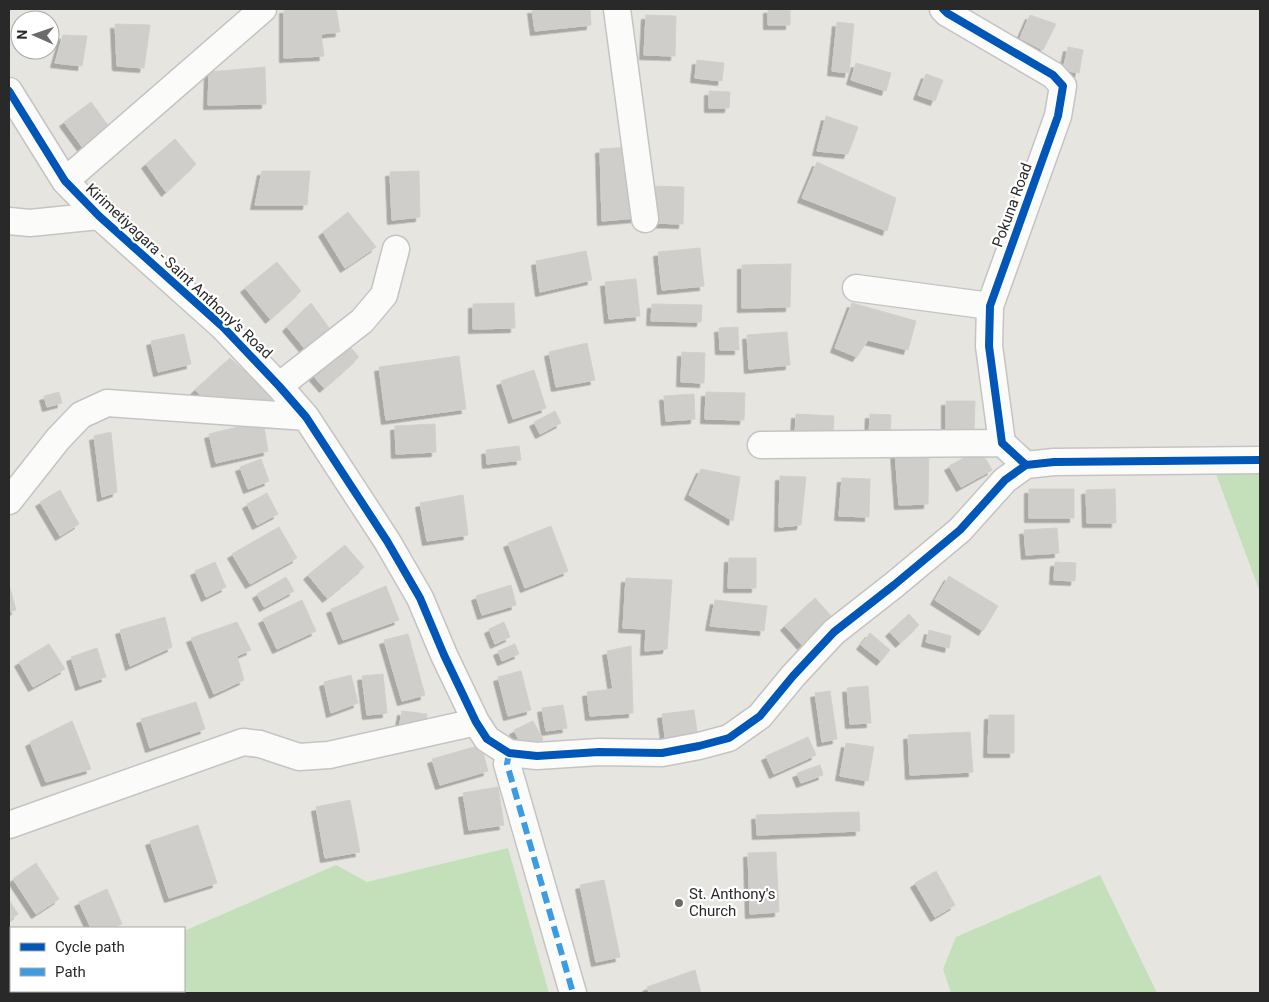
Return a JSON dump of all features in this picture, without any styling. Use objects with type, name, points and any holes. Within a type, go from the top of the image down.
[{"type":"street","points":[[65,181],[263,9]]},
{"type":"street","points":[[617,9],[645,219]]},
{"type":"street","name":"Pokuna Road","points":[[943,9],[1053,75],[1063,86],[1058,116],[990,306],[990,346],[1002,443]]},
{"type":"street","name":"Kirimetiyagara - Saint Anthony's Road","points":[[9,91],[65,181],[99,216],[223,327],[306,417],[387,541],[420,598],[444,655],[476,722],[487,738],[509,753],[537,756],[599,752],[662,753],[729,738],[760,716],[793,676],[834,632],[960,530],[1005,480],[1026,464]]},
{"type":"street","points":[[9,221],[30,223],[99,216]]},
{"type":"street","points":[[279,386],[362,321],[384,296],[396,249]]},
{"type":"street","points":[[856,288],[990,306]]},
{"type":"street","points":[[9,501],[58,439],[80,415],[107,403],[306,417]]},
{"type":"street","points":[[761,445],[1002,443],[1026,464],[1054,462],[1260,460]]},
{"type":"street","points":[[9,825],[243,742],[260,744],[298,757],[329,755],[476,722]]},
{"type":"street","points":[[509,753],[507,764],[573,993]]},
{"type":"green space","points":[[1260,465],[1260,592],[1213,466]]},
{"type":"green space","points":[[508,848],[549,993],[39,993],[185,992],[185,931],[336,865],[367,882]]},
{"type":"green space","points":[[1100,875],[1157,993],[951,993],[943,969],[956,937]]},
{"type":"building","points":[[284,9],[336,9],[340,32],[321,34],[324,56],[284,58]]},
{"type":"building","points":[[532,9],[590,9],[591,25],[535,31]]},
{"type":"building","points":[[768,9],[790,9],[790,25],[768,25]]},
{"type":"building","points":[[646,15],[676,16],[675,56],[644,55]]},
{"type":"building","points":[[1030,15],[1056,24],[1043,50],[1020,38]]},
{"type":"building","points":[[837,22],[854,24],[849,73],[832,71]]},
{"type":"building","points":[[115,24],[150,25],[144,68],[117,66]]},
{"type":"building","points":[[63,35],[87,36],[82,66],[55,63],[56,60],[60,60],[60,46]]},
{"type":"building","points":[[1068,47],[1083,50],[1079,73],[1063,70]]},
{"type":"building","points":[[697,60],[724,63],[722,81],[695,78]]},
{"type":"building","points":[[856,63],[891,73],[886,91],[851,80]]},
{"type":"building","points":[[265,67],[266,104],[208,105],[209,72]]},
{"type":"building","points":[[926,74],[943,80],[935,101],[918,95]]},
{"type":"building","points":[[709,91],[730,92],[729,108],[709,108]]},
{"type":"building","points":[[91,102],[110,128],[83,148],[64,122]]},
{"type":"building","points":[[826,116],[858,127],[848,154],[817,151]]},
{"type":"building","points":[[175,139],[196,164],[166,192],[146,164]]},
{"type":"building","points":[[632,147],[636,218],[602,221],[600,149]]},
{"type":"building","points":[[817,162],[896,198],[887,231],[802,198]]},
{"type":"building","points":[[262,171],[310,171],[307,205],[255,205]]},
{"type":"building","points":[[419,171],[420,217],[392,220],[390,172]]},
{"type":"building","points":[[652,186],[684,187],[683,224],[651,223]]},
{"type":"building","points":[[348,212],[376,247],[345,268],[323,232]]},
{"type":"building","points":[[700,248],[704,286],[662,290],[658,252]]},
{"type":"building","points":[[586,251],[592,280],[540,292],[536,261]]},
{"type":"building","points":[[277,262],[301,291],[270,319],[245,288]]},
{"type":"building","points":[[791,264],[790,307],[742,308],[742,265]]},
{"type":"building","points":[[636,279],[640,316],[609,319],[605,282]]},
{"type":"building","points":[[311,303],[332,332],[310,355],[287,327]]},
{"type":"building","points":[[514,303],[515,328],[473,329],[473,304]]},
{"type":"building","points":[[852,303],[916,321],[908,350],[868,340],[857,357],[835,348]]},
{"type":"building","points":[[652,304],[702,305],[701,322],[651,321]]},
{"type":"building","points":[[738,327],[739,350],[720,350],[719,328]]},
{"type":"building","points":[[787,332],[790,365],[749,369],[747,335]]},
{"type":"building","points":[[184,334],[191,364],[158,372],[151,341]]},
{"type":"building","points":[[345,341],[359,357],[324,388],[310,372]]},
{"type":"building","points":[[587,343],[595,380],[556,387],[549,352]]},
{"type":"building","points":[[682,352],[705,353],[704,383],[681,382]]},
{"type":"building","points":[[459,356],[466,409],[386,420],[379,367]]},
{"type":"building","points":[[230,358],[284,406],[208,401],[195,390]]},
{"type":"building","points":[[534,370],[546,408],[513,419],[501,381]]},
{"type":"building","points":[[59,392],[62,403],[47,407],[44,396]]},
{"type":"building","points":[[706,392],[745,393],[744,420],[705,419]]},
{"type":"building","points":[[694,394],[695,419],[666,421],[664,396]]},
{"type":"building","points":[[946,401],[975,401],[974,432],[946,433]]},
{"type":"building","points":[[555,411],[561,423],[540,434],[534,422]]},
{"type":"building","points":[[796,414],[834,416],[833,440],[795,439]]},
{"type":"building","points":[[870,414],[891,415],[890,438],[869,436]]},
{"type":"building","points":[[263,421],[268,451],[216,463],[209,434]]},
{"type":"building","points":[[435,424],[436,452],[396,454],[395,426]]},
{"type":"building","points":[[111,432],[117,492],[102,497],[94,436]]},
{"type":"building","points":[[519,446],[521,460],[487,464],[486,450]]},
{"type":"building","points":[[929,448],[928,504],[899,505],[895,451]]},
{"type":"building","points":[[980,449],[992,470],[961,487],[949,466]]},
{"type":"building","points":[[261,459],[269,481],[248,489],[240,467]]},
{"type":"building","points":[[701,469],[740,477],[733,521],[689,495]]},
{"type":"building","points":[[780,476],[806,477],[801,525],[779,527]]},
{"type":"building","points":[[842,478],[870,479],[869,517],[839,516]]},
{"type":"building","points":[[1029,489],[1074,489],[1074,518],[1029,518]]},
{"type":"building","points":[[1115,489],[1116,523],[1087,523],[1086,490]]},
{"type":"building","points":[[60,490],[79,524],[60,536],[40,502]]},
{"type":"building","points":[[267,493],[278,514],[257,525],[247,504]]},
{"type":"building","points":[[463,495],[468,535],[427,541],[420,503]]},
{"type":"building","points":[[551,526],[568,571],[525,588],[508,543]]},
{"type":"building","points":[[279,527],[297,558],[250,584],[232,554]]},
{"type":"building","points":[[1057,528],[1059,553],[1026,555],[1024,530]]},
{"type":"building","points":[[345,545],[364,567],[327,598],[308,575]]},
{"type":"building","points":[[729,558],[756,558],[756,588],[728,588]]},
{"type":"building","points":[[215,562],[226,587],[206,597],[195,571]]},
{"type":"building","points":[[1055,562],[1076,563],[1075,581],[1054,580]]},
{"type":"building","points":[[949,576],[998,606],[983,631],[935,600]]},
{"type":"building","points":[[286,577],[294,591],[264,607],[257,594]]},
{"type":"building","points":[[626,578],[672,580],[667,649],[645,651],[646,629],[623,628]]},
{"type":"building","points":[[9,584],[16,610],[9,612]]},
{"type":"building","points":[[511,585],[516,605],[482,615],[476,596]]},
{"type":"building","points":[[386,586],[399,620],[343,640],[331,609]]},
{"type":"building","points":[[815,598],[832,617],[802,645],[785,626]]},
{"type":"building","points":[[302,600],[316,631],[277,649],[263,619]]},
{"type":"building","points":[[715,600],[767,606],[764,631],[710,626]]},
{"type":"building","points":[[909,614],[919,625],[900,643],[890,632]]},
{"type":"building","points":[[165,617],[172,647],[130,666],[120,630]]},
{"type":"building","points":[[237,622],[251,650],[237,656],[244,680],[214,694],[191,638]]},
{"type":"building","points":[[504,622],[510,637],[495,644],[489,629]]},
{"type":"building","points":[[929,630],[951,636],[949,648],[926,642]]},
{"type":"building","points":[[870,633],[890,650],[881,661],[861,645]]},
{"type":"building","points":[[408,634],[425,695],[402,701],[384,640]]},
{"type":"building","points":[[49,644],[65,669],[33,687],[19,662]]},
{"type":"building","points":[[515,644],[519,654],[502,661],[498,651]]},
{"type":"building","points":[[631,646],[633,713],[590,716],[587,692],[613,689],[607,651]]},
{"type":"building","points":[[97,648],[106,677],[80,686],[71,657]]},
{"type":"building","points":[[521,671],[531,710],[508,716],[498,677]]},
{"type":"building","points":[[383,674],[387,713],[367,715],[362,676]]},
{"type":"building","points":[[351,675],[358,703],[331,713],[324,682]]},
{"type":"building","points":[[868,686],[871,723],[850,724],[847,688]]},
{"type":"building","points":[[830,691],[837,739],[822,742],[815,693]]},
{"type":"building","points":[[196,702],[205,729],[150,748],[141,719]]},
{"type":"building","points":[[563,705],[567,728],[546,731],[542,708]]},
{"type":"building","points":[[694,710],[698,739],[666,743],[662,714]]},
{"type":"building","points":[[402,711],[427,714],[425,732],[399,729]]},
{"type":"building","points":[[989,715],[1014,715],[1014,753],[988,753]]},
{"type":"building","points":[[72,721],[91,769],[46,782],[30,742]]},
{"type":"building","points":[[533,721],[543,740],[524,750],[514,730]]},
{"type":"building","points":[[970,732],[973,772],[910,775],[908,735]]},
{"type":"building","points":[[808,737],[816,755],[774,774],[766,756]]},
{"type":"building","points":[[846,743],[874,747],[868,781],[840,776]]},
{"type":"building","points":[[481,745],[488,771],[440,785],[432,759]]},
{"type":"building","points":[[820,765],[823,775],[801,783],[797,773]]},
{"type":"building","points":[[498,787],[504,825],[469,830],[463,793]]},
{"type":"building","points":[[350,800],[360,852],[325,858],[316,807]]},
{"type":"building","points":[[859,812],[860,831],[757,835],[756,815]]},
{"type":"building","points":[[198,825],[217,883],[169,898],[150,841]]},
{"type":"building","points":[[776,852],[779,912],[750,914],[748,853]]},
{"type":"building","points":[[36,863],[59,899],[36,914],[13,879]]},
{"type":"building","points":[[936,871],[955,905],[935,917],[915,883]]},
{"type":"building","points":[[604,880],[620,957],[596,962],[580,885]]},
{"type":"building","points":[[107,889],[122,924],[114,927],[91,927],[79,902]]},
{"type":"building","points":[[9,900],[18,914],[9,921]]},
{"type":"building","points":[[695,970],[701,993],[649,993],[647,987]]},
{"type":"marked path","points":[[509,753],[507,764],[573,993]]},
{"type":"cycle path","points":[[943,9],[1053,75],[1063,86],[1058,116],[990,306],[989,346],[1002,443],[1026,465]]},
{"type":"cycle path","points":[[9,91],[65,181],[99,216],[223,327],[306,417],[387,541],[420,598],[444,655],[476,722],[487,739],[509,753],[537,756],[599,752],[662,753],[729,738],[760,716],[793,676],[834,632],[960,530],[1005,480],[1026,465],[1054,462],[1260,460]]},
{"type":"place","name":"St. Anthony's Church","points":[[679,903]]}]
